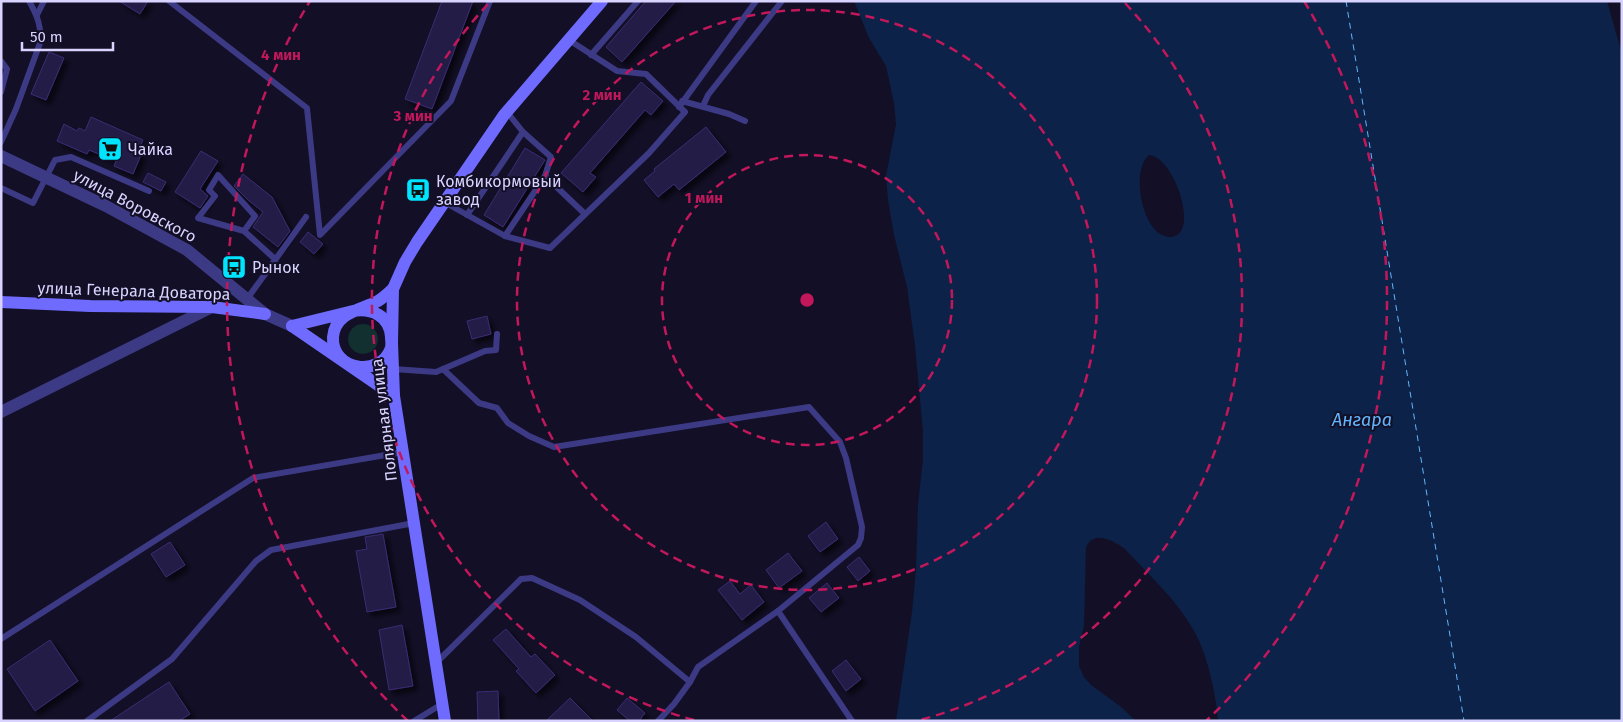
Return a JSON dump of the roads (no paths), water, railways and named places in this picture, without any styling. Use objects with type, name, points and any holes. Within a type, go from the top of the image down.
[{"type":"main road","name":"Полярная улица","points":[[445,721],[394,396],[392,343],[393,289],[405,262],[417,242],[507,112],[602,1]]},
{"type":"main road","points":[[292,326],[353,311],[363,309],[380,315],[387,322],[391,330],[392,343],[386,357],[371,367],[361,368],[352,366],[338,355],[334,347],[335,329],[339,321],[346,315],[353,311],[379,300],[393,289]]},
{"type":"main road","name":"улица Генерала Доватора","points":[[1,302],[90,306],[212,307],[265,314]]},
{"type":"main road","name":"улица Воровского","points":[[292,326],[394,396]]},
{"type":"street","name":"улица Воровского","points":[[1,156],[106,206],[187,250],[265,314],[292,326]]},
{"type":"street","points":[[1,412],[212,307]]},
{"type":"lane","points":[[1,142],[16,109],[40,43],[42,32],[37,15],[29,1]]},
{"type":"lane","points":[[37,15],[44,1]]},
{"type":"lane","points":[[169,1],[306,108],[320,235],[452,101],[490,1]]},
{"type":"lane","points":[[591,54],[638,1]]},
{"type":"lane","points":[[681,104],[756,1]]},
{"type":"lane","points":[[703,106],[708,94],[782,1]]},
{"type":"lane","points":[[444,202],[504,236],[550,248],[649,153],[686,112],[681,104],[646,74],[617,71],[569,40]]},
{"type":"lane","points":[[1,61],[7,69],[1,92]]},
{"type":"lane","points":[[681,104],[703,106],[745,121]]},
{"type":"lane","points":[[504,236],[545,176],[550,157],[523,132],[507,112]]},
{"type":"lane","points":[[467,215],[523,132]]},
{"type":"lane","points":[[1,188],[33,204],[55,160],[72,157],[149,191]]},
{"type":"lane","points":[[244,231],[255,216],[218,175],[209,190],[215,196],[198,218],[244,231],[275,260]]},
{"type":"lane","points":[[545,176],[586,214]]},
{"type":"lane","points":[[246,298],[306,217]]},
{"type":"lane","points":[[393,369],[436,372],[485,350],[496,350],[497,334]]},
{"type":"lane","points":[[442,369],[479,403],[496,408],[508,423],[529,436],[554,447],[809,408],[840,442],[846,458],[862,528],[858,545],[778,611],[698,667],[674,704],[658,721]]},
{"type":"lane","points":[[1,639],[253,478],[403,452]]},
{"type":"lane","points":[[87,721],[172,659],[256,561],[272,550],[414,523]]},
{"type":"lane","points":[[436,663],[522,579],[532,578],[580,600],[636,636],[690,682]]},
{"type":"lane","points":[[778,611],[852,721]]},
{"type":"lane","points":[[414,721],[442,704]]},
{"type":"water","name":"Ангара","points":[[854,1],[1607,1],[1622,54],[1622,721],[1218,721],[1207,661],[1198,639],[1186,618],[1161,587],[1124,548],[1104,538],[1098,538],[1089,542],[1086,547],[1084,626],[1079,647],[1079,666],[1084,677],[1091,685],[1120,706],[1136,721],[896,721],[912,612],[916,569],[918,505],[923,459],[923,432],[907,287],[894,235],[888,200],[886,176],[896,124],[894,103],[886,66],[869,38]],"holes":[[[1149,155],[1158,158],[1174,179],[1180,193],[1184,220],[1181,230],[1175,236],[1164,236],[1155,230],[1143,206],[1140,191],[1140,176],[1143,164]]]},
{"type":"place","name":"Чайка","points":[[110,149]]},
{"type":"place","name":"Комбикормовый завод","points":[[418,190]]},
{"type":"place","name":"Рынок","points":[[234,267]]}]
